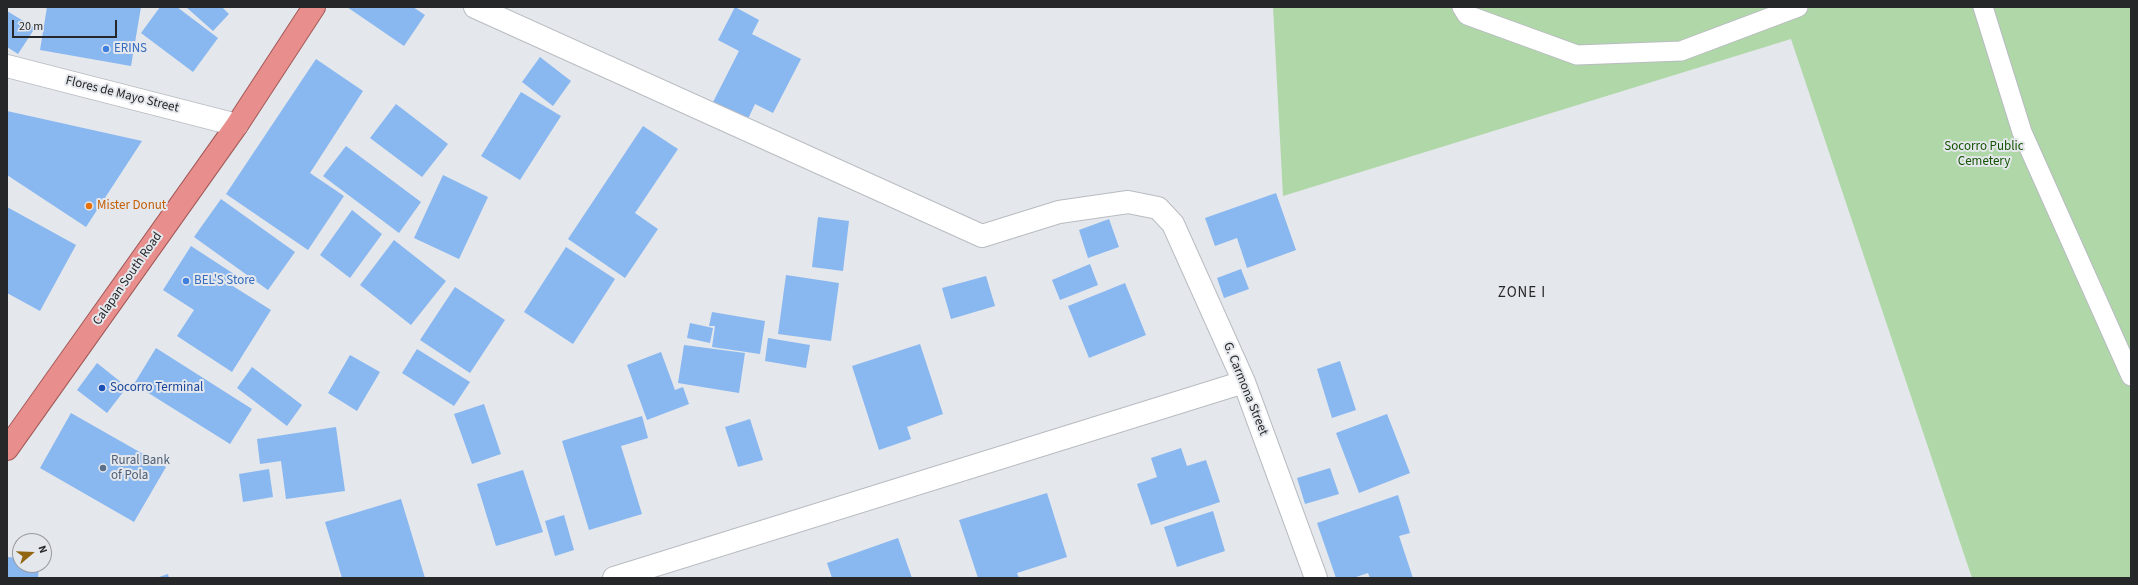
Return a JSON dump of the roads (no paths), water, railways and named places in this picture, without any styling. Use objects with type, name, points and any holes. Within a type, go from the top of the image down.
[{"type":"highway","name":"Calapan South Road","points":[[7,449],[237,125],[314,7]]},
{"type":"street","name":"G. Carmona Street","points":[[474,7],[982,236],[1059,212],[1128,202],[1158,208],[1173,224],[1244,382],[1316,578]]},
{"type":"street","name":"Flores de Mayo Street","points":[[7,66],[237,125]]},
{"type":"street","points":[[614,578],[1244,382]]},
{"type":"lane","points":[[1462,7],[1467,15],[1577,55],[1681,51],[1798,7]]},
{"type":"lane","points":[[1983,7],[2022,132],[2131,376]]},
{"type":"place","name":"ERINS","points":[[106,49]]},
{"type":"place","name":"Mister Donut","points":[[89,206]]},
{"type":"place","name":"BEL'S Store","points":[[186,281]]},
{"type":"place","name":"Socorro Terminal","points":[[102,388]]},
{"type":"place","name":"Rural Bank of Pola","points":[[103,468]]},
{"type":"district","name":"ZONE I","points":[[1522,294]]},
{"type":"park label","name":"Socorro Public Cemetery","points":[[1984,154]]}]
